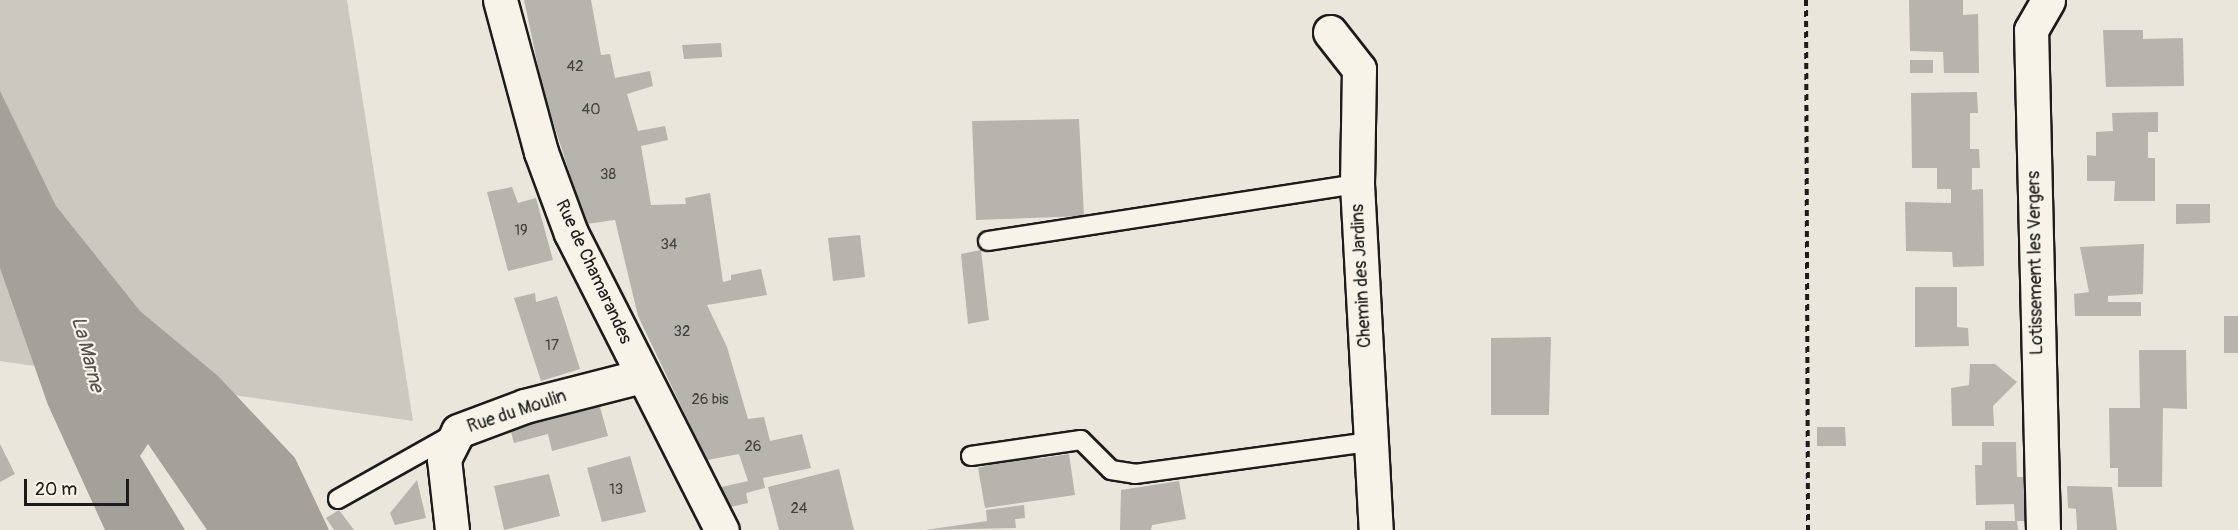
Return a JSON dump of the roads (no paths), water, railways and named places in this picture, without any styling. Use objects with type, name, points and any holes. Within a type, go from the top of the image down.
[{"type":"street","name":"Rue de Chamarandes","points":[[500,0],[541,152],[571,233],[722,530]]},
{"type":"street","name":"Lotissement les Vergers","points":[[2043,530],[2031,30],[2048,0]]},
{"type":"street","name":"Chemin des Jardins","points":[[1330,32],[1359,69],[1358,184],[1376,530]]},
{"type":"street","name":"Rue du Moulin","points":[[452,530],[444,459],[458,432],[525,406],[642,375]]},
{"type":"lane","points":[[988,241],[1358,184]]},
{"type":"lane","points":[[338,499],[458,432]]},
{"type":"lane","points":[[971,456],[1081,440],[1111,470],[1135,474],[1370,442]]},
{"type":"water","name":"La Marne","points":[[0,91],[56,206],[140,311],[218,376],[295,458],[329,530],[207,530],[148,444],[140,456],[185,530],[105,530],[48,405],[0,268]]}]
